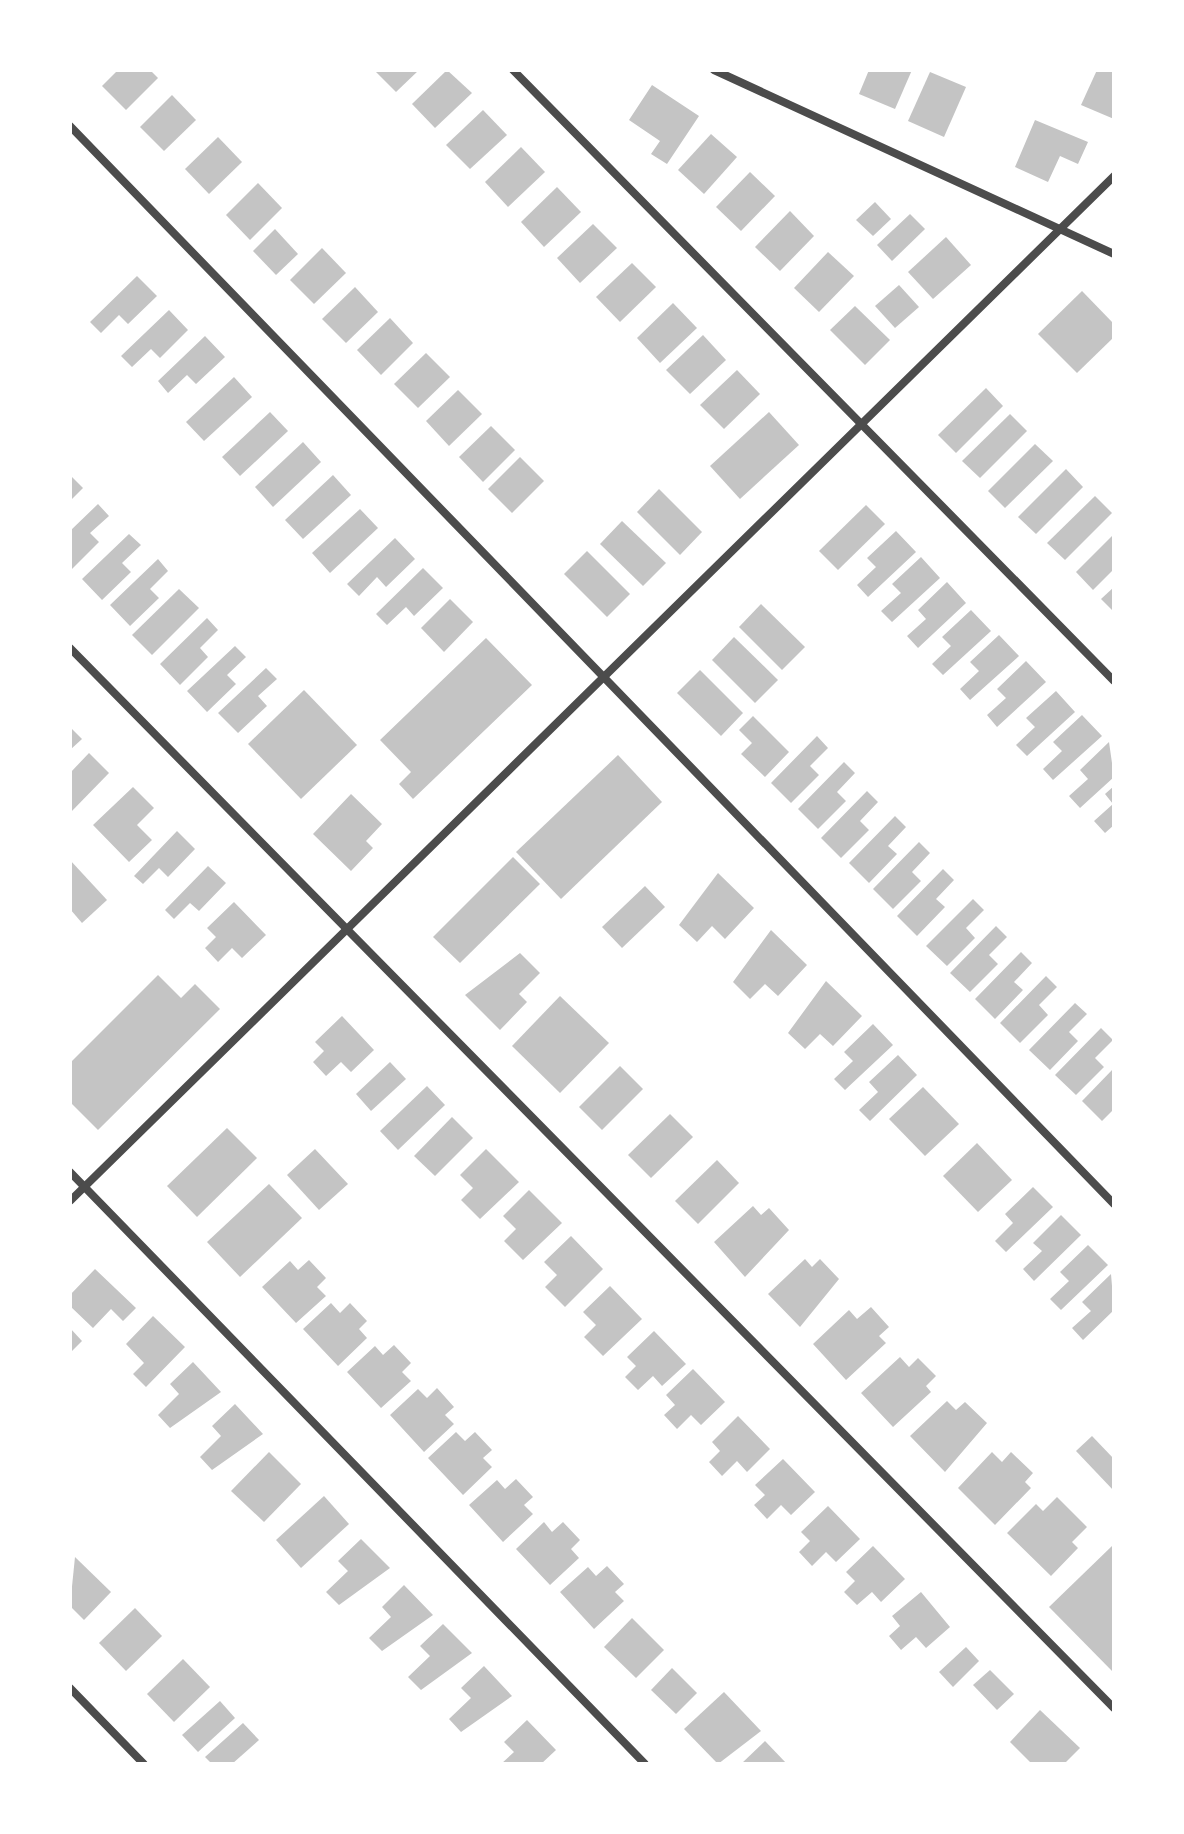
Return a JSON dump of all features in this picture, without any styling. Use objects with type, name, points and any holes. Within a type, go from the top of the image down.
[{"type":"street","points":[[513,70],[1114,681]]},
{"type":"street","points":[[714,70],[1114,254]]},
{"type":"street","points":[[70,126],[1114,1204]]},
{"type":"street","points":[[70,1201],[865,425],[1114,176]]},
{"type":"street","points":[[70,648],[347,933],[1114,1708]]},
{"type":"street","points":[[70,1172],[645,1764]]},
{"type":"street","points":[[70,1688],[144,1764]]},
{"type":"building","points":[[118,70],[150,70],[158,78],[126,110],[102,86]]},
{"type":"building","points":[[374,70],[419,70],[396,92]]},
{"type":"building","points":[[447,70],[472,93],[435,128],[412,104]]},
{"type":"building","points":[[869,70],[912,70],[895,109],[859,94]]},
{"type":"building","points":[[1097,70],[1114,70],[1114,119],[1081,105]]},
{"type":"building","points":[[930,72],[966,87],[944,137],[908,121]]},
{"type":"building","points":[[652,85],[699,116],[667,164],[651,154],[660,141],[629,120]]},
{"type":"building","points":[[172,95],[196,120],[164,151],[140,127]]},
{"type":"building","points":[[483,110],[507,135],[470,169],[446,145]]},
{"type":"building","points":[[1035,120],[1088,142],[1078,164],[1060,156],[1048,182],[1015,167]]},
{"type":"building","points":[[711,134],[737,157],[704,194],[678,170]]},
{"type":"building","points":[[218,137],[242,162],[209,194],[185,169]]},
{"type":"building","points":[[521,147],[545,172],[508,207],[485,182]]},
{"type":"building","points":[[750,172],[775,196],[741,231],[716,207]]},
{"type":"building","points":[[258,183],[282,208],[250,240],[226,215]]},
{"type":"building","points":[[557,187],[581,212],[544,247],[521,222]]},
{"type":"building","points":[[875,202],[891,219],[873,236],[856,220]]},
{"type":"building","points":[[790,211],[814,236],[780,271],[755,247]]},
{"type":"building","points":[[910,214],[925,229],[892,261],[877,245]]},
{"type":"building","points":[[593,224],[617,248],[580,283],[557,258]]},
{"type":"building","points":[[275,229],[298,254],[276,275],[253,251]]},
{"type":"building","points":[[946,237],[971,265],[933,299],[908,272]]},
{"type":"building","points":[[322,248],[346,273],[314,304],[290,280]]},
{"type":"building","points":[[828,252],[854,276],[819,312],[794,288]]},
{"type":"building","points":[[632,263],[656,287],[620,322],[596,297]]},
{"type":"building","points":[[137,276],[157,296],[128,324],[119,315],[101,333],[90,322]]},
{"type":"building","points":[[899,285],[919,307],[895,328],[875,306]]},
{"type":"building","points":[[355,287],[378,312],[346,343],[322,319]]},
{"type":"building","points":[[1082,291],[1114,324],[1114,337],[1077,373],[1038,334]]},
{"type":"building","points":[[673,303],[697,328],[660,363],[637,338]]},
{"type":"building","points":[[855,306],[890,340],[865,365],[830,330]]},
{"type":"building","points":[[169,310],[188,330],[160,358],[151,349],[132,367],[121,356]]},
{"type":"building","points":[[390,318],[413,343],[381,375],[357,350]]},
{"type":"building","points":[[703,335],[726,360],[690,394],[666,370]]},
{"type":"building","points":[[205,336],[225,357],[196,384],[187,375],[168,393],[158,381]]},
{"type":"building","points":[[426,353],[450,377],[418,408],[394,384]]},
{"type":"building","points":[[737,370],[760,394],[724,429],[700,405]]},
{"type":"building","points":[[234,377],[252,397],[204,441],[186,422]]},
{"type":"building","points":[[986,388],[1003,406],[956,453],[938,435]]},
{"type":"building","points":[[458,390],[482,414],[449,446],[426,421]]},
{"type":"building","points":[[270,412],[288,431],[240,476],[222,457]]},
{"type":"building","points":[[769,412],[799,445],[740,499],[710,466]]},
{"type":"building","points":[[1010,414],[1027,431],[980,478],[962,461]]},
{"type":"building","points":[[491,426],[515,450],[483,482],[459,457]]},
{"type":"building","points":[[303,442],[321,462],[273,507],[255,487]]},
{"type":"building","points":[[1035,444],[1053,461],[1005,508],[988,491]]},
{"type":"building","points":[[520,457],[544,481],[512,513],[488,489]]},
{"type":"building","points":[[1066,469],[1083,487],[1036,534],[1018,517]]},
{"type":"building","points":[[333,475],[351,495],[303,539],[285,520]]},
{"type":"building","points":[[72,477],[83,488],[70,501],[70,479]]},
{"type":"building","points":[[659,489],[702,532],[680,555],[637,512]]},
{"type":"building","points":[[1095,496],[1112,513],[1065,560],[1047,543]]},
{"type":"building","points":[[98,504],[109,516],[90,533],[99,542],[70,571],[70,531]]},
{"type":"building","points":[[866,505],[885,524],[838,570],[819,551]]},
{"type":"building","points":[[360,509],[378,528],[330,573],[312,553]]},
{"type":"building","points":[[622,521],[666,563],[643,586],[600,544]]},
{"type":"building","points":[[896,531],[916,552],[868,597],[857,585],[876,567],[867,558]]},
{"type":"building","points":[[129,534],[141,545],[122,563],[131,572],[102,600],[82,579]]},
{"type":"building","points":[[1114,534],[1114,569],[1093,590],[1076,572]]},
{"type":"building","points":[[395,538],[415,559],[386,587],[377,577],[359,596],[347,584]]},
{"type":"building","points":[[587,551],[630,594],[607,617],[564,574]]},
{"type":"building","points":[[921,557],[940,578],[892,622],[881,611],[901,593],[892,584]]},
{"type":"building","points":[[158,559],[168,571],[150,589],[159,598],[130,626],[110,605]]},
{"type":"building","points":[[423,568],[443,588],[414,616],[406,607],[387,625],[376,614]]},
{"type":"building","points":[[947,582],[966,603],[918,648],[907,636],[926,619],[918,610]]},
{"type":"building","points":[[1114,587],[1114,612],[1101,599]]},
{"type":"building","points":[[179,589],[199,608],[152,655],[132,635]]},
{"type":"building","points":[[450,599],[473,622],[444,652],[421,628]]},
{"type":"building","points":[[761,604],[805,647],[782,670],[739,627]]},
{"type":"building","points":[[971,610],[991,631],[943,675],[932,664],[951,646],[942,637]]},
{"type":"building","points":[[207,618],[218,630],[200,648],[208,657],[180,685],[160,664]]},
{"type":"building","points":[[999,635],[1019,656],[970,700],[960,689],[979,671],[970,662]]},
{"type":"building","points":[[734,637],[778,680],[755,703],[712,660]]},
{"type":"building","points":[[486,638],[532,685],[413,799],[399,784],[411,772],[380,740]]},
{"type":"building","points":[[235,646],[246,657],[227,675],[236,684],[207,712],[187,691]]},
{"type":"building","points":[[1026,661],[1046,682],[997,727],[987,715],[1006,698],[997,689]]},
{"type":"building","points":[[266,668],[277,679],[258,696],[267,706],[238,733],[218,713]]},
{"type":"building","points":[[700,670],[743,713],[721,736],[677,693]]},
{"type":"building","points":[[304,690],[357,745],[301,799],[248,744]]},
{"type":"building","points":[[1056,691],[1075,712],[1027,756],[1016,745],[1035,727],[1026,718]]},
{"type":"building","points":[[1082,715],[1102,736],[1053,780],[1043,769],[1062,751],[1053,742]]},
{"type":"building","points":[[753,716],[789,752],[765,777],[741,754],[752,743],[739,730]]},
{"type":"building","points":[[70,727],[82,739],[70,750]]},
{"type":"building","points":[[817,736],[828,748],[810,766],[819,775],[791,803],[771,783]]},
{"type":"building","points":[[1109,742],[1114,777],[1080,808],[1069,796],[1088,779],[1080,770]]},
{"type":"building","points":[[89,753],[109,773],[70,813],[70,773]]},
{"type":"building","points":[[618,755],[662,802],[561,899],[516,852]]},
{"type":"building","points":[[844,762],[855,773],[837,792],[846,801],[818,829],[798,809]]},
{"type":"building","points":[[1114,786],[1114,825],[1105,833],[1094,821],[1113,804],[1105,794]]},
{"type":"building","points":[[133,787],[154,808],[137,825],[152,840],[129,862],[93,825]]},
{"type":"building","points":[[867,791],[878,802],[860,821],[869,830],[841,858],[821,838]]},
{"type":"building","points":[[351,794],[382,824],[366,841],[373,848],[351,871],[313,834]]},
{"type":"building","points":[[895,816],[906,827],[888,846],[897,854],[869,883],[849,863]]},
{"type":"building","points":[[177,831],[195,849],[168,877],[159,868],[143,884],[134,876]]},
{"type":"building","points":[[919,842],[930,853],[912,872],[921,881],[893,909],[873,889]]},
{"type":"building","points":[[513,857],[540,884],[460,963],[433,937]]},
{"type":"building","points":[[70,860],[107,900],[82,923],[70,909]]},
{"type":"building","points":[[208,866],[226,883],[199,911],[190,903],[174,919],[165,910]]},
{"type":"building","points":[[943,869],[954,880],[936,899],[945,907],[917,936],[897,916]]},
{"type":"building","points":[[718,873],[754,908],[725,939],[712,926],[697,942],[679,925]]},
{"type":"building","points":[[645,886],[665,907],[622,948],[602,927]]},
{"type":"building","points":[[973,899],[984,910],[966,928],[975,938],[947,966],[926,946]]},
{"type":"building","points":[[234,902],[266,935],[242,958],[232,948],[218,962],[205,948],[216,937],[207,928]]},
{"type":"building","points":[[996,926],[1007,937],[989,955],[998,964],[970,992],[950,973]]},
{"type":"building","points":[[771,930],[807,965],[778,996],[765,984],[750,999],[733,982]]},
{"type":"building","points":[[1021,952],[1032,963],[1014,982],[1023,990],[995,1019],[975,999]]},
{"type":"building","points":[[520,953],[540,973],[519,994],[527,1002],[500,1030],[465,995]]},
{"type":"building","points":[[158,975],[181,998],[195,984],[220,1009],[98,1130],[70,1102],[70,1063]]},
{"type":"building","points":[[1046,976],[1057,987],[1039,1005],[1048,1015],[1020,1043],[1000,1023]]},
{"type":"building","points":[[826,981],[862,1016],[833,1046],[820,1034],[805,1049],[788,1033]]},
{"type":"building","points":[[560,996],[609,1043],[560,1093],[512,1046]]},
{"type":"building","points":[[1075,1003],[1087,1014],[1069,1032],[1078,1041],[1050,1070],[1029,1050]]},
{"type":"building","points":[[342,1016],[374,1050],[351,1072],[341,1062],[326,1076],[313,1062],[324,1051],[315,1042]]},
{"type":"building","points":[[873,1024],[893,1045],[845,1090],[834,1079],[853,1061],[844,1052]]},
{"type":"building","points":[[1101,1028],[1113,1040],[1095,1058],[1104,1067],[1076,1095],[1055,1075]]},
{"type":"building","points":[[898,1055],[917,1075],[870,1121],[859,1110],[878,1092],[869,1082]]},
{"type":"building","points":[[390,1062],[406,1079],[371,1111],[356,1094]]},
{"type":"building","points":[[620,1066],[643,1089],[602,1130],[579,1107]]},
{"type":"building","points":[[1114,1068],[1114,1109],[1102,1121],[1082,1101]]},
{"type":"building","points":[[427,1086],[445,1105],[398,1150],[380,1131]]},
{"type":"building","points":[[923,1087],[959,1124],[925,1156],[889,1119]]},
{"type":"building","points":[[670,1114],[693,1137],[651,1178],[628,1155]]},
{"type":"building","points":[[452,1117],[473,1138],[435,1176],[414,1156]]},
{"type":"building","points":[[227,1128],[257,1158],[197,1217],[167,1186]]},
{"type":"building","points":[[977,1143],[1012,1180],[978,1212],[943,1176]]},
{"type":"building","points":[[315,1149],[348,1184],[319,1210],[287,1175]]},
{"type":"building","points":[[486,1149],[519,1182],[480,1219],[461,1200],[473,1188],[460,1175]]},
{"type":"building","points":[[717,1160],[739,1183],[698,1224],[675,1201]]},
{"type":"building","points":[[269,1184],[302,1218],[240,1277],[207,1242]]},
{"type":"building","points":[[1033,1187],[1053,1207],[1006,1252],[995,1241],[1013,1223],[1005,1214]]},
{"type":"building","points":[[529,1190],[562,1223],[523,1260],[504,1241],[516,1229],[503,1216]]},
{"type":"building","points":[[753,1206],[761,1215],[769,1208],[789,1230],[745,1277],[714,1242]]},
{"type":"building","points":[[1061,1215],[1081,1235],[1034,1281],[1023,1269],[1042,1251],[1033,1243]]},
{"type":"building","points":[[571,1236],[603,1269],[565,1307],[545,1287],[557,1275],[544,1262]]},
{"type":"building","points":[[1088,1245],[1108,1265],[1061,1310],[1050,1299],[1069,1281],[1060,1272]]},
{"type":"building","points":[[805,1259],[812,1267],[820,1259],[839,1279],[800,1327],[768,1294]]},
{"type":"building","points":[[309,1260],[326,1278],[317,1287],[326,1296],[296,1323],[262,1287],[290,1261],[298,1270]]},
{"type":"building","points":[[95,1269],[136,1308],[123,1321],[111,1309],[93,1328],[70,1306],[70,1295]]},
{"type":"building","points":[[1111,1274],[1114,1310],[1083,1340],[1072,1328],[1091,1311],[1082,1302]]},
{"type":"building","points":[[610,1286],[642,1319],[603,1356],[584,1337],[596,1325],[583,1312]]},
{"type":"building","points":[[331,1303],[340,1313],[350,1303],[367,1321],[359,1329],[367,1338],[338,1366],[303,1329]]},
{"type":"building","points":[[871,1307],[889,1327],[879,1336],[886,1343],[846,1380],[813,1344],[849,1310],[857,1319]]},
{"type":"building","points":[[153,1316],[185,1347],[146,1387],[133,1374],[144,1363],[126,1344]]},
{"type":"building","points":[[70,1328],[82,1341],[70,1353]]},
{"type":"building","points":[[654,1331],[686,1364],[662,1386],[653,1376],[638,1390],[625,1377],[636,1366],[627,1357]]},
{"type":"building","points":[[394,1345],[411,1363],[402,1372],[411,1381],[381,1408],[347,1372],[375,1346],[383,1355]]},
{"type":"building","points":[[900,1357],[909,1367],[918,1358],[936,1376],[926,1386],[931,1392],[893,1427],[861,1393]]},
{"type":"building","points":[[193,1362],[221,1392],[170,1428],[158,1415],[179,1394],[170,1384]]},
{"type":"building","points":[[693,1369],[725,1402],[701,1425],[691,1415],[677,1429],[664,1415],[675,1405],[666,1395]]},
{"type":"building","points":[[437,1388],[454,1407],[445,1415],[454,1424],[424,1452],[390,1415],[418,1389],[427,1398]]},
{"type":"building","points":[[947,1401],[956,1410],[965,1402],[987,1423],[945,1472],[910,1436]]},
{"type":"building","points":[[235,1404],[263,1434],[212,1470],[200,1457],[221,1436],[212,1426]]},
{"type":"building","points":[[738,1416],[770,1449],[747,1472],[737,1461],[722,1476],[709,1462],[720,1451],[712,1442]]},
{"type":"building","points":[[456,1432],[465,1441],[475,1432],[492,1450],[483,1458],[492,1467],[463,1495],[428,1458]]},
{"type":"building","points":[[1092,1436],[1114,1459],[1114,1491],[1076,1451]]},
{"type":"building","points":[[269,1452],[301,1484],[264,1522],[231,1491]]},
{"type":"building","points":[[992,1452],[1002,1462],[1011,1452],[1033,1473],[1025,1482],[1031,1488],[995,1525],[958,1488]]},
{"type":"building","points":[[783,1459],[815,1492],[791,1515],[781,1505],[767,1519],[754,1505],[765,1495],[755,1485]]},
{"type":"building","points":[[516,1479],[533,1497],[524,1505],[533,1514],[503,1542],[469,1505],[497,1480],[505,1489]]},
{"type":"building","points":[[324,1496],[349,1524],[301,1568],[276,1540]]},
{"type":"building","points":[[1057,1497],[1087,1527],[1072,1542],[1078,1548],[1051,1576],[1007,1533],[1036,1504],[1043,1511]]},
{"type":"building","points":[[828,1506],[860,1539],[836,1562],[826,1552],[812,1566],[799,1552],[810,1541],[801,1532]]},
{"type":"building","points":[[544,1522],[552,1532],[563,1522],[580,1540],[571,1549],[579,1558],[550,1585],[516,1549]]},
{"type":"building","points":[[361,1539],[390,1568],[339,1605],[326,1592],[348,1571],[338,1561]]},
{"type":"building","points":[[873,1546],[905,1579],[881,1602],[872,1592],[857,1605],[844,1592],[855,1581],[846,1572]]},
{"type":"building","points":[[1112,1546],[1114,1548],[1114,1673],[1049,1607]]},
{"type":"building","points":[[75,1557],[111,1592],[84,1620],[70,1606]]},
{"type":"building","points":[[607,1566],[624,1584],[615,1592],[624,1601],[594,1629],[560,1592],[588,1567],[596,1576]]},
{"type":"building","points":[[404,1585],[433,1615],[382,1651],[369,1638],[391,1617],[382,1607]]},
{"type":"building","points":[[921,1592],[950,1627],[926,1648],[916,1637],[901,1650],[889,1636],[900,1626],[892,1616]]},
{"type":"building","points":[[135,1608],[162,1636],[126,1671],[99,1643]]},
{"type":"building","points":[[632,1618],[664,1650],[636,1678],[604,1647]]},
{"type":"building","points":[[443,1624],[472,1653],[421,1690],[408,1677],[430,1656],[420,1646]]},
{"type":"building","points":[[966,1647],[979,1661],[953,1687],[939,1672]]},
{"type":"building","points":[[183,1659],[210,1687],[174,1722],[147,1694]]},
{"type":"building","points":[[484,1666],[512,1696],[461,1732],[449,1719],[471,1698],[461,1688]]},
{"type":"building","points":[[672,1668],[697,1693],[676,1714],[651,1690]]},
{"type":"building","points":[[990,1670],[1014,1694],[997,1710],[973,1685]]},
{"type":"building","points":[[724,1692],[761,1731],[718,1764],[684,1729]]},
{"type":"building","points":[[220,1701],[235,1718],[198,1752],[182,1735]]},
{"type":"building","points":[[1040,1710],[1080,1748],[1064,1764],[1032,1764],[1010,1742]]},
{"type":"building","points":[[527,1720],[556,1750],[541,1764],[501,1764],[514,1752],[504,1742]]},
{"type":"building","points":[[243,1723],[259,1740],[232,1764],[212,1764],[205,1757]]},
{"type":"building","points":[[765,1741],[787,1764],[741,1764]]}]
